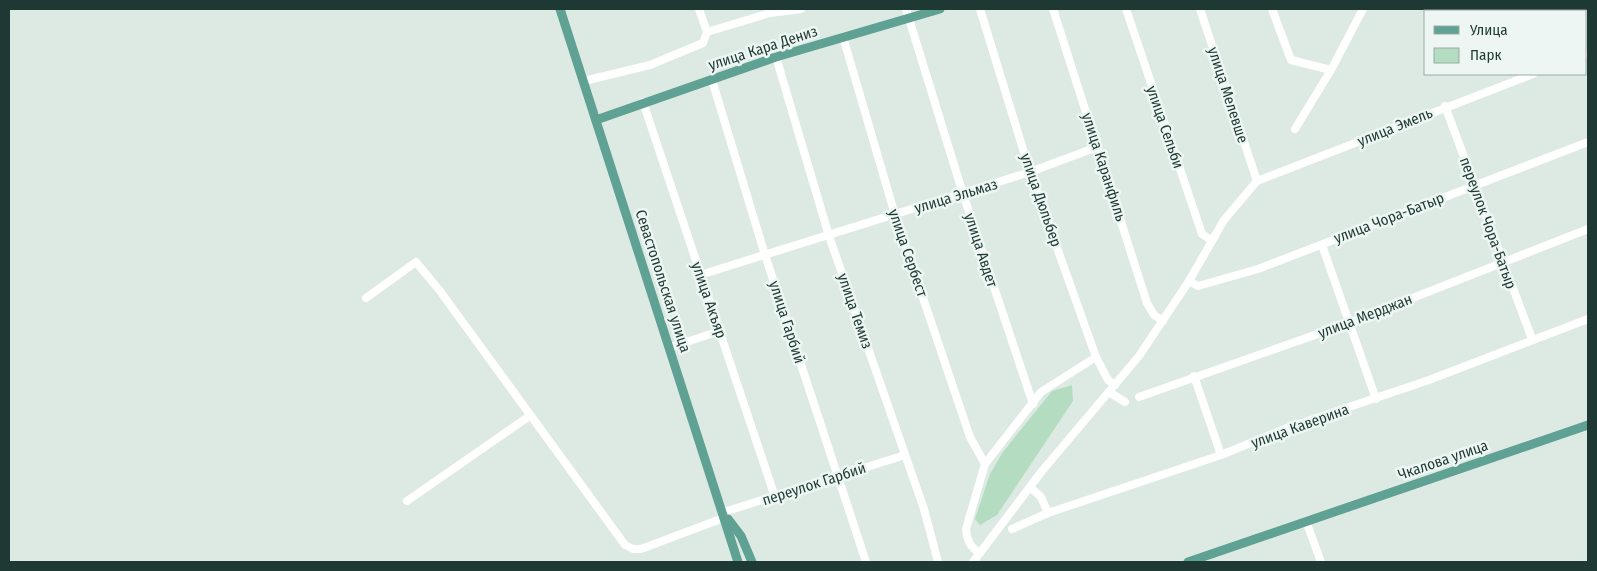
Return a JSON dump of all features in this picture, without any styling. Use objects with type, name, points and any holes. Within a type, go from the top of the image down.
[{"type":"main road","name":"Севастопольская улица","points":[[560,9],[671,347],[724,512],[738,562]]},
{"type":"main road","name":"улица Кара Дениз","points":[[596,120],[776,57],[842,37],[907,13],[940,9]]},
{"type":"main road","name":"Чкалова улица","points":[[1188,562],[1588,425]]},
{"type":"main road","points":[[724,512],[741,536],[752,562]]},
{"type":"main road","points":[[734,551],[743,562]]},
{"type":"street","points":[[584,81],[650,65],[703,43],[707,32],[699,9]]},
{"type":"street","points":[[707,32],[769,11],[801,9]]},
{"type":"street","name":"улица Дюльбер","points":[[980,9],[1030,172],[1096,357],[1108,380],[1115,385]]},
{"type":"street","name":"улица Каранфиль","points":[[1053,9],[1096,147],[1148,303],[1154,315],[1163,321]]},
{"type":"street","name":"улица Сельби","points":[[1126,9],[1202,234],[1211,240]]},
{"type":"street","name":"улица Мелевше","points":[[1200,9],[1257,181]]},
{"type":"street","points":[[1272,9],[1291,60],[1331,70]]},
{"type":"street","points":[[1295,129],[1331,70],[1363,9]]},
{"type":"street","name":"улица Авдет","points":[[907,13],[963,194],[1033,404]]},
{"type":"street","name":"улица Сербест","points":[[842,37],[895,215],[970,437],[986,464]]},
{"type":"street","name":"улица Темиз","points":[[776,57],[828,236],[924,510],[938,562]]},
{"type":"street","name":"улица Эмель","points":[[1257,181],[1445,106],[1530,75]]},
{"type":"street","name":"улица Гарбий","points":[[712,80],[765,255],[866,562]]},
{"type":"street","name":"улица Акъяр","points":[[644,102],[775,498]]},
{"type":"street","name":"переулок Чора-Батыр","points":[[1445,106],[1532,340]]},
{"type":"street","name":"улица Чора-Батыр","points":[[1189,282],[1198,286],[1258,269],[1474,184],[1588,142]]},
{"type":"street","name":"улица Эльмаз","points":[[700,275],[963,194],[1030,172],[1096,147]]},
{"type":"street","points":[[973,562],[1030,487],[1115,385],[1163,321],[1189,282],[1224,220],[1257,181]]},
{"type":"street","name":"улица Мерджан","points":[[1139,397],[1194,376],[1349,323],[1588,229]]},
{"type":"street","points":[[1322,245],[1376,399]]},
{"type":"street","points":[[366,298],[416,262],[440,291],[625,545],[633,549],[641,549],[718,520]]},
{"type":"street","name":"улица Каверина","points":[[1012,529],[1048,512],[1221,455],[1287,428],[1376,399],[1588,319]]},
{"type":"street","points":[[671,347],[720,331]]},
{"type":"street","points":[[980,553],[971,547],[967,540],[966,529],[986,464],[1041,392],[1096,357]]},
{"type":"street","points":[[1194,376],[1221,455]]},
{"type":"street","points":[[1109,392],[1125,402]]},
{"type":"street","points":[[407,501],[528,417]]},
{"type":"street","name":"переулок Гарбий","points":[[724,512],[775,498],[905,455]]},
{"type":"street","points":[[1030,487],[1041,497],[1048,512]]},
{"type":"street","points":[[1306,521],[1321,562]]},
{"type":"green space","points":[[1072,385],[1073,401],[997,515],[980,525],[975,519],[990,474],[1003,452],[1052,391]]}]
